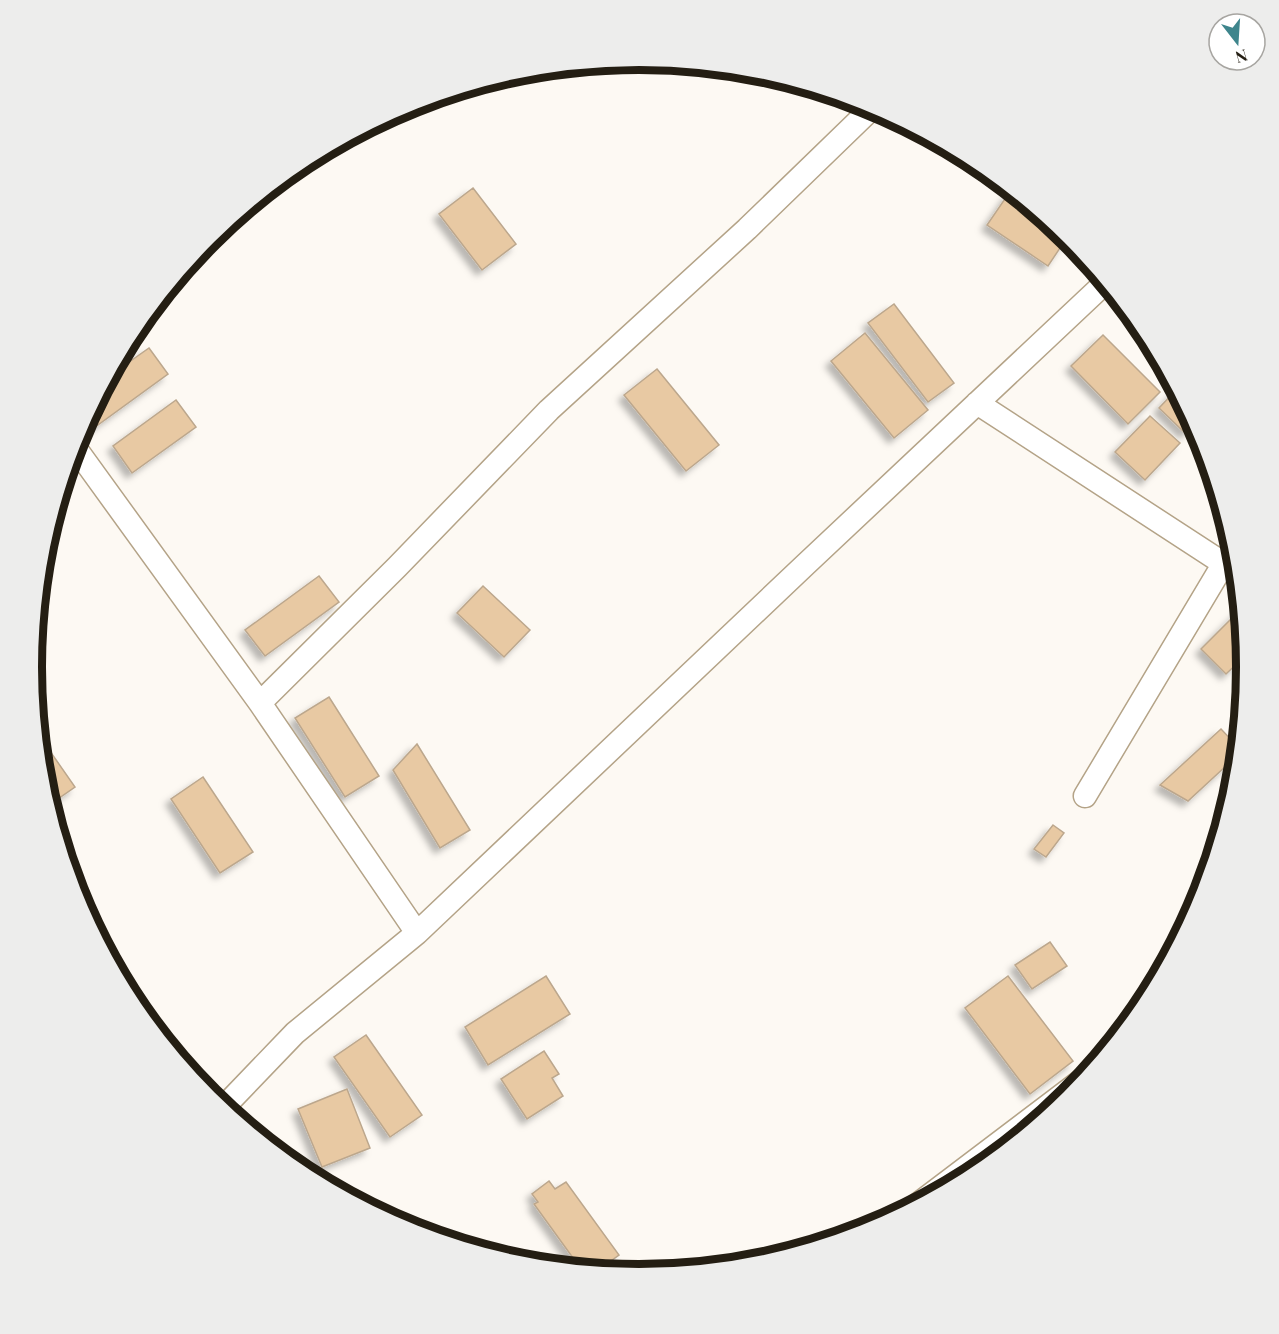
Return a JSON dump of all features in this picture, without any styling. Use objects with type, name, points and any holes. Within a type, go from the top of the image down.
[{"type":"street","points":[[260,703],[549,410],[747,229],[866,114]]},
{"type":"street","points":[[230,1101],[295,1033],[417,933],[1101,287]]},
{"type":"street","points":[[977,403],[1229,566]]},
{"type":"street","points":[[81,455],[260,703],[417,933]]},
{"type":"street","points":[[1085,796],[1229,571]]},
{"type":"street","points":[[974,1162],[1018,1129]]},
{"type":"building","points":[[473,188],[516,244],[482,270],[439,214]]},
{"type":"building","points":[[1007,196],[1062,245],[1048,266],[987,225]]},
{"type":"building","points":[[894,304],[954,383],[928,402],[868,323]]},
{"type":"building","points":[[865,333],[928,410],[894,438],[831,361]]},
{"type":"building","points":[[1103,335],[1160,392],[1128,424],[1071,366]]},
{"type":"building","points":[[149,348],[168,374],[91,430],[104,403],[123,366]]},
{"type":"building","points":[[657,369],[719,445],[686,471],[624,395]]},
{"type":"building","points":[[1171,395],[1188,430],[1185,433],[1159,408]]},
{"type":"building","points":[[176,400],[196,427],[132,473],[113,446]]},
{"type":"building","points":[[1150,416],[1180,443],[1145,480],[1115,452]]},
{"type":"building","points":[[319,576],[339,602],[265,656],[245,630]]},
{"type":"building","points":[[483,586],[530,630],[504,657],[457,613]]},
{"type":"building","points":[[1235,615],[1237,664],[1226,674],[1201,649]]},
{"type":"building","points":[[329,697],[379,776],[345,797],[295,718]]},
{"type":"building","points":[[1221,729],[1232,741],[1229,763],[1188,801],[1160,785]]},
{"type":"building","points":[[417,744],[470,830],[440,848],[393,770]]},
{"type":"building","points":[[47,747],[75,787],[57,800]]},
{"type":"building","points":[[203,777],[253,852],[220,873],[171,799]]},
{"type":"building","points":[[1053,825],[1064,833],[1046,857],[1034,849]]},
{"type":"building","points":[[1050,942],[1067,966],[1032,989],[1015,965]]},
{"type":"building","points":[[546,976],[570,1014],[488,1065],[465,1027]]},
{"type":"building","points":[[1008,976],[1073,1061],[1030,1094],[965,1008]]},
{"type":"building","points":[[366,1035],[422,1115],[390,1137],[334,1057]]},
{"type":"building","points":[[544,1051],[559,1074],[552,1078],[563,1096],[527,1119],[501,1079]]},
{"type":"building","points":[[347,1089],[370,1148],[322,1167],[298,1109]]},
{"type":"building","points":[[549,1181],[555,1189],[566,1182],[619,1255],[608,1263],[575,1260],[534,1204],[538,1202],[532,1194]]}]
